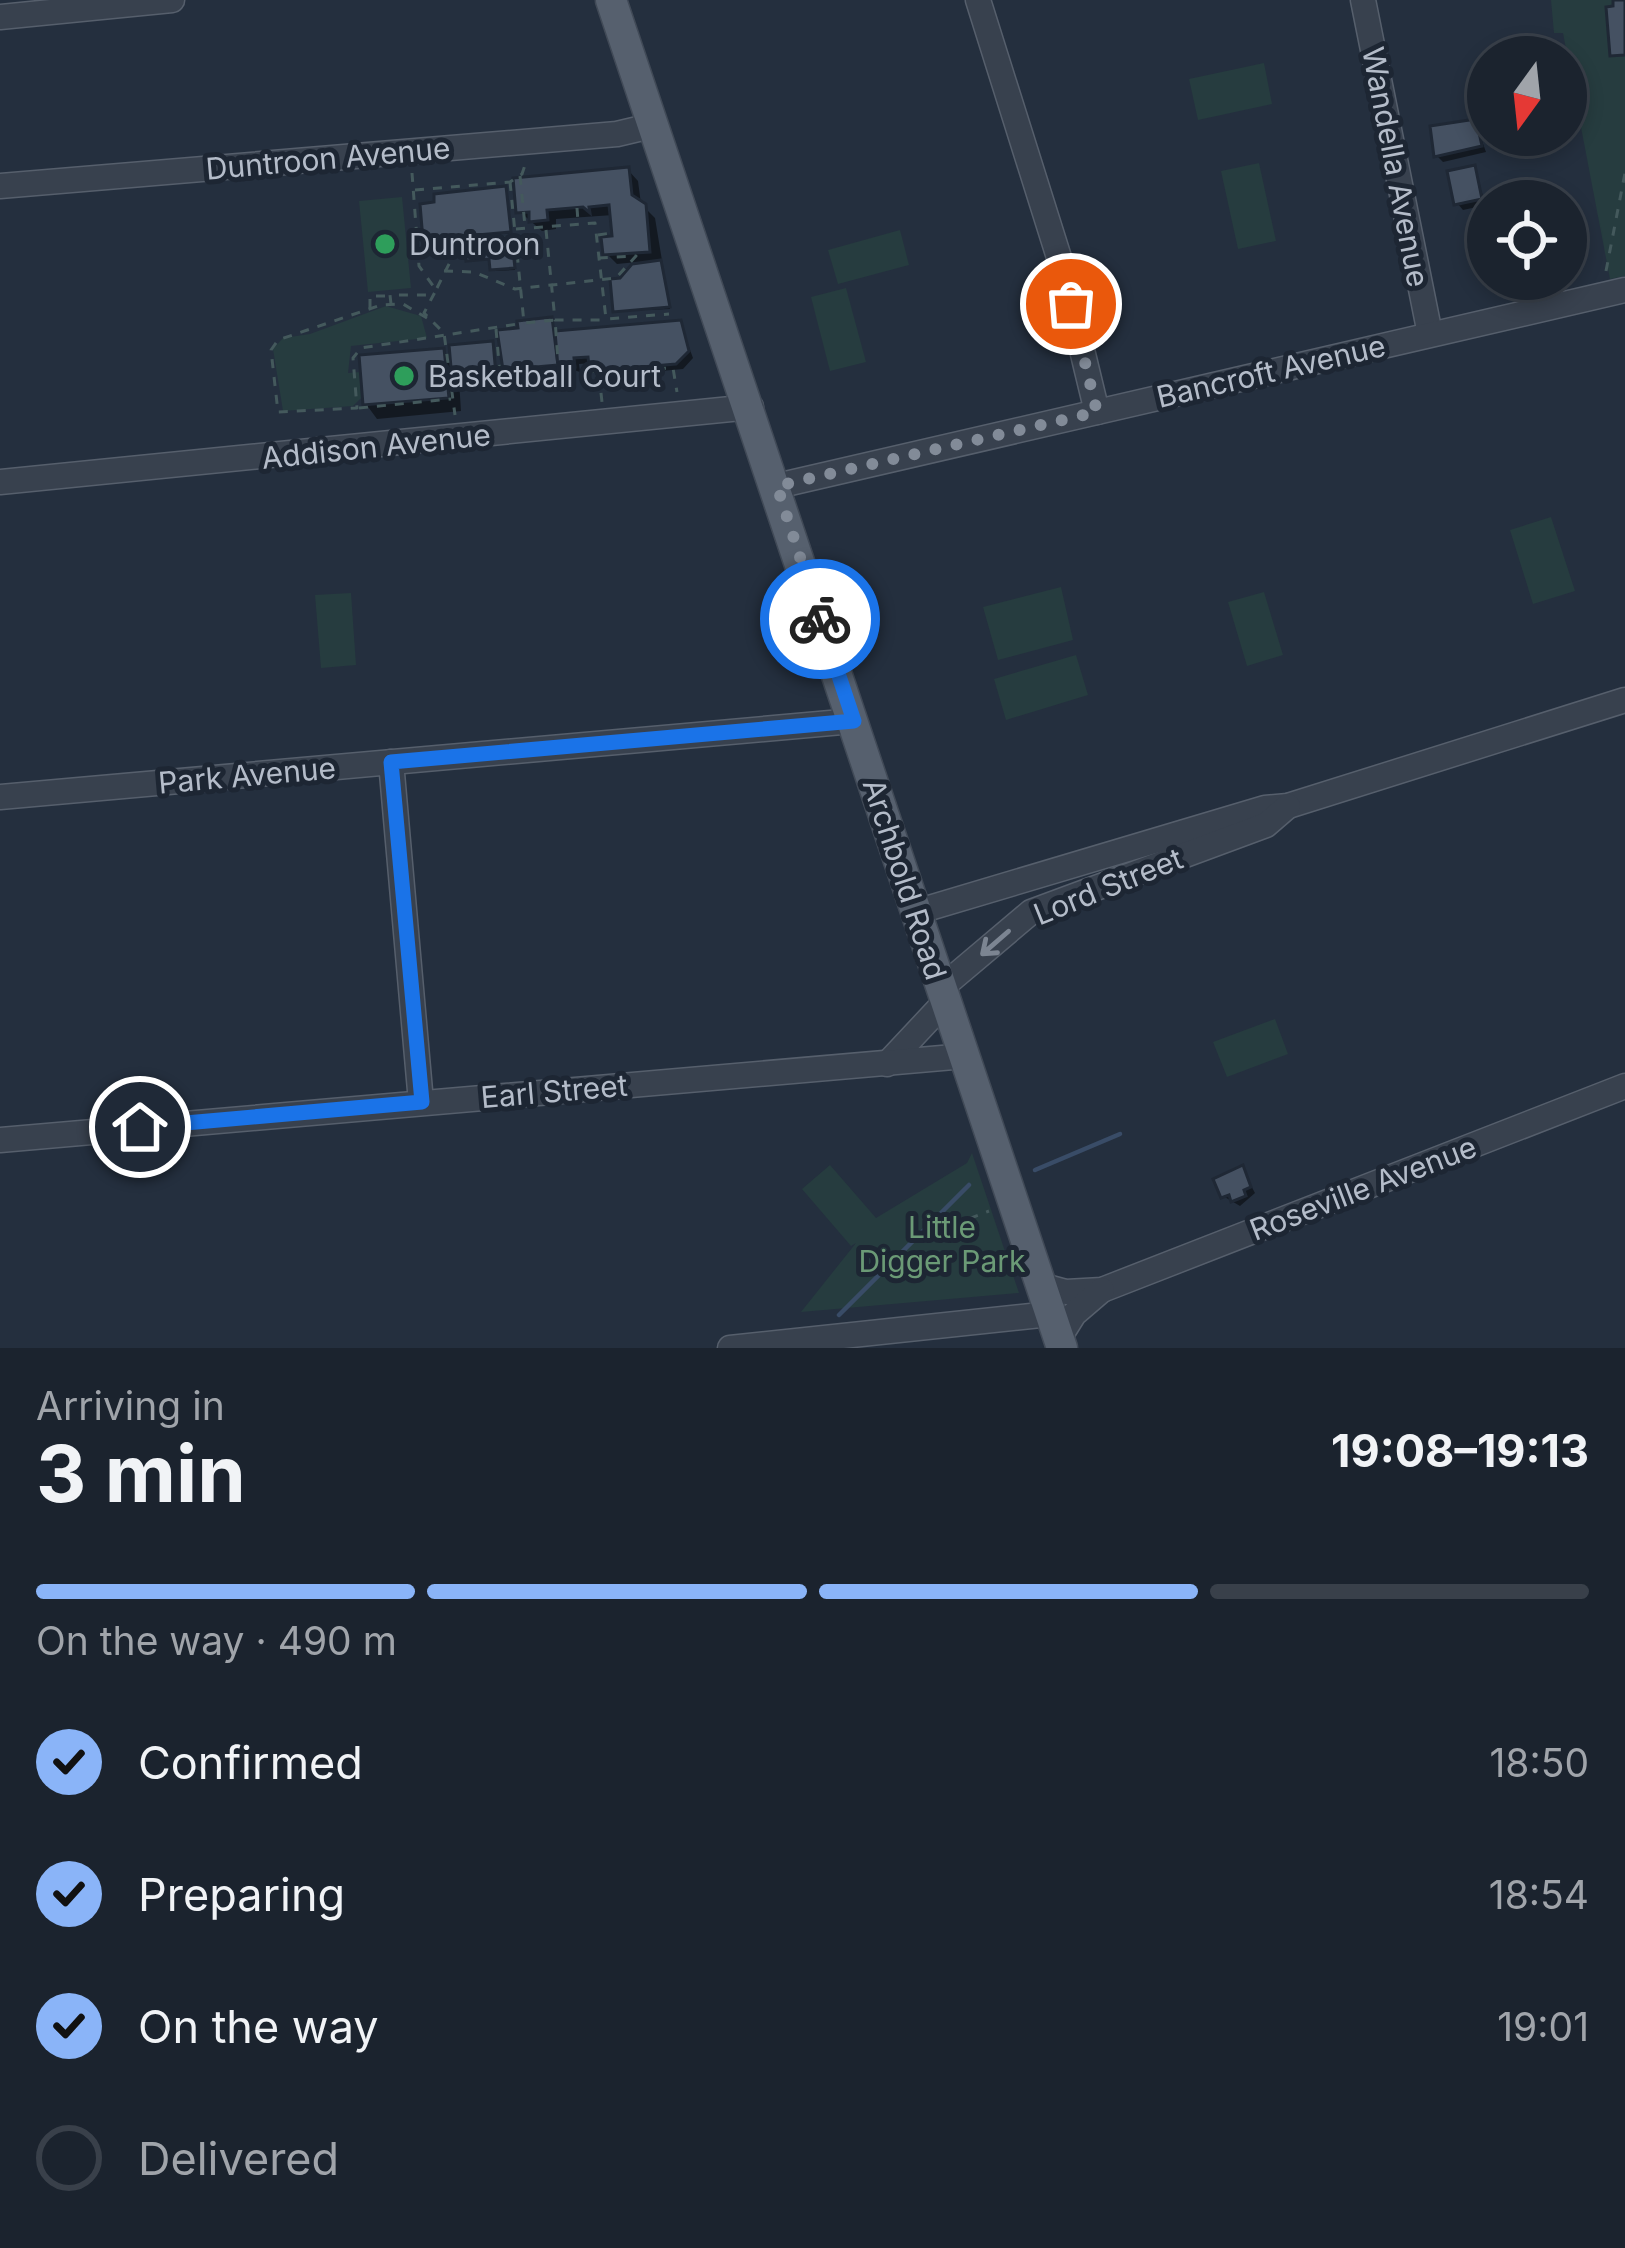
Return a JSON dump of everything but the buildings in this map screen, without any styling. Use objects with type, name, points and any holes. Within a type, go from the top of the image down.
[{"type":"main road","name":"Archbold Road","points":[[611,0],[751,407],[1053,1322]]},
{"type":"street","points":[[0,17],[172,0]]},
{"type":"street","points":[[978,0],[1062,267],[1097,412]]},
{"type":"street","name":"Wandella Avenue","points":[[1363,0],[1430,334]]},
{"type":"street","name":"Duntroon Avenue","points":[[0,186],[617,134],[655,125]]},
{"type":"street","name":"Bancroft Avenue","points":[[777,486],[1613,293]]},
{"type":"street","name":"Addison Avenue","points":[[0,482],[751,407]]},
{"type":"street","name":"Lord Street","points":[[916,912],[1265,808],[1288,806],[1625,700]]},
{"type":"street","name":"Park Avenue","points":[[0,797],[854,721]]},
{"type":"street","points":[[391,762],[422,1102]]},
{"type":"street","name":"Lord Street","points":[[886,1064],[944,994],[1031,912],[1266,825],[1288,806]]},
{"type":"street","name":"Earl Street","points":[[0,1140],[965,1056]]},
{"type":"street","name":"Roseville Avenue","points":[[1053,1322],[1066,1292],[1102,1290],[1625,1086]]},
{"type":"street","name":"Roseville Avenue","points":[[730,1348],[891,1339],[1053,1322],[1073,1314],[1102,1290]]},
{"type":"path","points":[[526,160],[520,175],[526,228]]},
{"type":"path","points":[[412,171],[419,266],[434,292]]},
{"type":"path","points":[[1613,293],[1625,173]]},
{"type":"path","points":[[413,190],[509,182],[520,175]]},
{"type":"path","points":[[509,182],[524,323]]},
{"type":"path","points":[[511,194],[522,193]]},
{"type":"path","points":[[577,208],[578,224]]},
{"type":"path","points":[[514,229],[596,223],[606,320]]},
{"type":"path","points":[[546,227],[559,373],[673,368],[678,398]]},
{"type":"path","points":[[597,235],[611,232]]},
{"type":"path","points":[[427,318],[424,309],[463,242],[515,236]]},
{"type":"path","points":[[444,272],[474,272],[521,288],[616,278],[636,256],[599,258]]},
{"type":"path","points":[[370,308],[370,296],[434,292]]},
{"type":"path","points":[[390,296],[391,304]]},
{"type":"path","points":[[453,398],[278,412],[271,350],[286,335],[370,308],[403,304],[445,336],[456,418]]},
{"type":"path","points":[[357,408],[357,350],[524,323],[669,314]]},
{"type":"path","points":[[496,327],[500,375]]},
{"type":"path","points":[[599,374],[602,405]]},
{"type":"path","points":[[920,1238],[1014,1204]]},
{"type":"green space","points":[[1551,0],[1625,0],[1625,276],[1610,279],[1586,156],[1587,36],[1554,33]]},
{"type":"green space","points":[[1264,63],[1272,104],[1198,120],[1189,79]]},
{"type":"green space","points":[[1259,163],[1276,241],[1238,249],[1221,171]]},
{"type":"green space","name":"Duntroon","points":[[402,197],[411,288],[368,292],[359,201]]},
{"type":"green space","points":[[900,230],[909,265],[838,284],[828,250]]},
{"type":"green space","points":[[846,288],[866,362],[830,371],[811,297]]},
{"type":"green space","points":[[386,306],[421,316],[427,338],[351,346],[348,373],[360,372],[361,398],[353,406],[283,411],[273,349],[283,338],[310,334]]},
{"type":"green space","points":[[1551,517],[1575,591],[1533,604],[1510,530]]},
{"type":"green space","points":[[1061,587],[1073,640],[998,660],[983,607]]},
{"type":"green space","points":[[1264,592],[1283,655],[1247,666],[1228,602]]},
{"type":"green space","points":[[351,593],[356,665],[321,668],[315,595]]},
{"type":"green space","points":[[1076,655],[1088,695],[1006,720],[994,679]]},
{"type":"green space","points":[[1275,1019],[1288,1054],[1227,1077],[1213,1042]]},
{"type":"green space","name":"Little Digger Park","points":[[972,1153],[1019,1293],[801,1312],[856,1243],[851,1246],[802,1189],[830,1165],[876,1218],[967,1163]]},
{"type":"waterway","points":[[1035,1170],[1120,1134]]},
{"type":"waterway","points":[[839,1315],[969,1185]]},
{"type":"way so far","points":[[820,619],[777,486],[1097,412],[1071,304]]},
{"type":"place","name":"Duntroon","points":[[385,244]]},
{"type":"place","name":"Basketball Court","points":[[404,376]]},
{"type":"route","points":[[140,1127],[422,1102],[391,762],[854,721],[820,619]]}]
